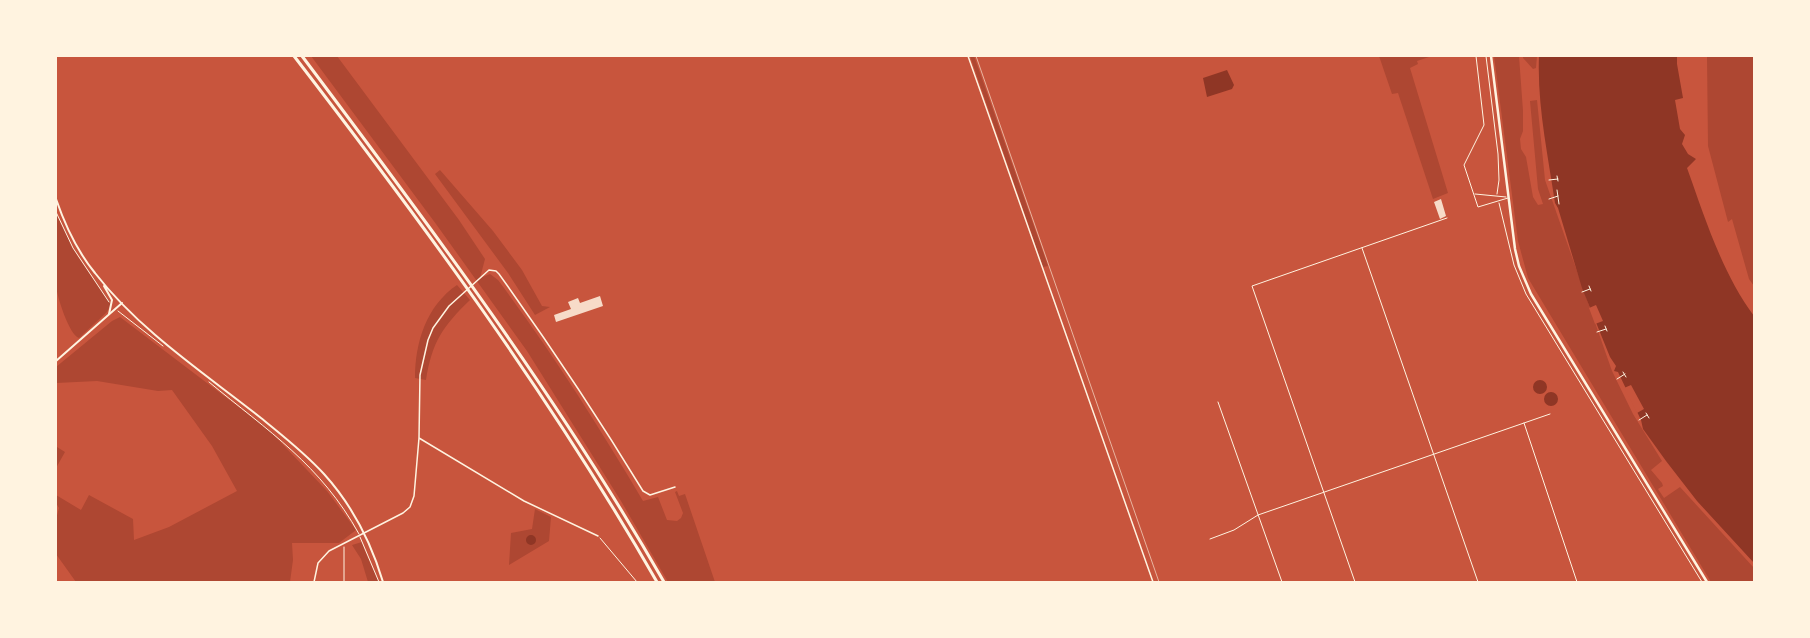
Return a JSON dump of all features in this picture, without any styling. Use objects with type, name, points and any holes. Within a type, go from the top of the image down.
[{"type":"highway","points":[[294,56],[458,276],[547,403],[611,502],[657,582]]},
{"type":"highway","points":[[302,56],[484,302],[553,401],[612,494],[664,582]]},
{"type":"main road","points":[[1491,56],[1516,256],[1528,288],[1707,582]]},
{"type":"main road","points":[[56,199],[78,248],[103,283],[112,300],[109,314]]},
{"type":"main road","points":[[103,283],[157,336],[300,451],[336,488],[365,534],[383,582]]},
{"type":"main road","points":[[56,361],[122,303]]},
{"type":"street","points":[[968,56],[1153,582]]},
{"type":"street","points":[[314,582],[318,563],[323,556],[344,543],[365,534],[403,513],[410,507],[414,496],[420,375],[424,350],[433,328],[446,310],[485,272],[493,269],[504,280],[542,333],[609,434],[643,491],[650,495],[676,487]]},
{"type":"street","points":[[418,438],[524,501],[598,536]]},
{"type":"lane","points":[[1476,56],[1484,125],[1464,164],[1478,207],[1508,198]]},
{"type":"lane","points":[[1474,194],[1508,198]]},
{"type":"lane","points":[[1355,582],[1252,286],[1447,218]]},
{"type":"lane","points":[[1362,247],[1478,582]]},
{"type":"lane","points":[[1218,402],[1282,582]]},
{"type":"lane","points":[[1210,539],[1234,530],[1258,515],[1550,414]]},
{"type":"lane","points":[[1524,423],[1577,582]]},
{"type":"path","points":[[1486,56],[1498,154],[1497,196]]},
{"type":"path","points":[[1557,176],[1558,181]]},
{"type":"path","points":[[1549,180],[1558,178]]},
{"type":"path","points":[[1557,190],[1559,204]]},
{"type":"path","points":[[1549,199],[1558,196]]},
{"type":"path","points":[[1498,200],[1502,211],[1512,258],[1526,294],[1702,582]]},
{"type":"path","points":[[1589,286],[1591,292]]},
{"type":"path","points":[[1582,292],[1590,289]]},
{"type":"path","points":[[116,308],[128,320],[165,347]]},
{"type":"path","points":[[1605,326],[1607,331]]},
{"type":"path","points":[[1597,332],[1606,329]]},
{"type":"path","points":[[1624,372],[1626,377]]},
{"type":"path","points":[[1617,379],[1625,374]]},
{"type":"path","points":[[209,382],[309,465],[334,494],[360,536],[379,582]]},
{"type":"path","points":[[1646,413],[1649,418]]},
{"type":"path","points":[[1639,420],[1647,415]]},
{"type":"path","points":[[598,536],[606,543],[637,582]]},
{"type":"path","points":[[344,543],[344,582]]},
{"type":"shaded area","points":[[311,56],[337,56],[459,220],[485,259],[480,278],[490,274],[498,280],[518,307],[574,389],[643,501],[658,497],[667,520],[677,521],[681,518],[683,513],[675,492],[677,491],[679,496],[685,494],[715,582],[668,582],[621,501],[527,351],[436,224]]},
{"type":"shaded area","points":[[970,56],[974,56],[1048,266],[1043,267]]},
{"type":"shaded area","points":[[1379,56],[1432,56],[1417,61],[1418,64],[1410,68],[1448,193],[1433,199],[1398,93],[1392,94]]},
{"type":"shaded area","points":[[1494,56],[1519,56],[1523,111],[1523,131],[1520,139],[1521,149],[1526,157],[1533,197],[1538,205],[1543,204],[1538,189],[1530,101],[1537,100],[1545,180],[1612,371],[1633,414],[1662,461],[1651,470],[1662,483],[1663,486],[1658,489],[1664,498],[1680,487],[1754,568],[1754,582],[1711,582],[1528,278],[1518,241]]},
{"type":"shaded area","points":[[1523,56],[1537,56],[1536,68],[1533,69],[1523,58]]},
{"type":"shaded area","points":[[1539,56],[1677,56],[1683,98],[1675,100],[1680,129],[1685,135],[1682,144],[1688,154],[1696,159],[1687,168],[1723,263],[1754,316],[1754,563],[1697,501],[1666,461],[1643,429],[1641,420],[1618,372],[1614,371],[1616,366],[1610,357],[1582,288],[1558,208],[1555,203],[1541,111]]},
{"type":"shaded area","points":[[1707,56],[1754,56],[1754,286],[1749,279],[1732,219],[1728,222],[1708,146]]},
{"type":"shaded area","points":[[1227,70],[1234,85],[1232,89],[1207,97],[1203,78]]},
{"type":"shaded area","points":[[440,170],[493,231],[522,270],[542,306],[550,307],[535,315],[508,273],[435,174]]},
{"type":"shaded area","points":[[56,214],[78,257],[111,304],[107,312],[79,338],[71,330],[61,306],[56,286]]},
{"type":"shaded area","points":[[457,285],[470,300],[446,327],[435,345],[426,380],[415,378],[417,352],[424,326],[437,303]]},
{"type":"shaded area","points":[[120,317],[269,430],[327,491],[356,530],[339,543],[292,543],[293,560],[290,582],[76,582],[56,554],[56,519],[59,508],[56,503],[56,495],[81,510],[89,495],[133,519],[134,540],[169,527],[237,491],[212,446],[172,390],[158,391],[97,381],[56,383],[56,367],[112,321]]},
{"type":"shaded area","points":[[1540,380],[1545,382],[1547,387],[1545,392],[1540,394],[1535,392],[1533,387],[1535,382]]},
{"type":"shaded area","points":[[1551,392],[1556,394],[1558,399],[1556,404],[1551,406],[1546,404],[1544,399],[1546,394]]},
{"type":"shaded area","points":[[57,447],[65,452],[56,468],[56,448]]},
{"type":"shaded area","points":[[535,509],[551,517],[549,541],[509,565],[511,533],[532,529]]},
{"type":"shaded area","points":[[531,535],[536,540],[531,545],[526,540]]},
{"type":"shaded area","points":[[362,542],[379,582],[368,582],[361,559],[352,545]]},
{"type":"pier","points":[[1596,305],[1603,321],[1595,324],[1589,308]]},
{"type":"pier","points":[[1631,385],[1644,409],[1637,413],[1624,388]]},
{"type":"building","points":[[1441,199],[1446,216],[1440,219],[1434,202]]},
{"type":"building","points":[[600,296],[603,306],[556,322],[554,315],[571,309],[568,302],[578,298],[580,303]]},
{"type":"railway","points":[[976,56],[1159,582]]}]
